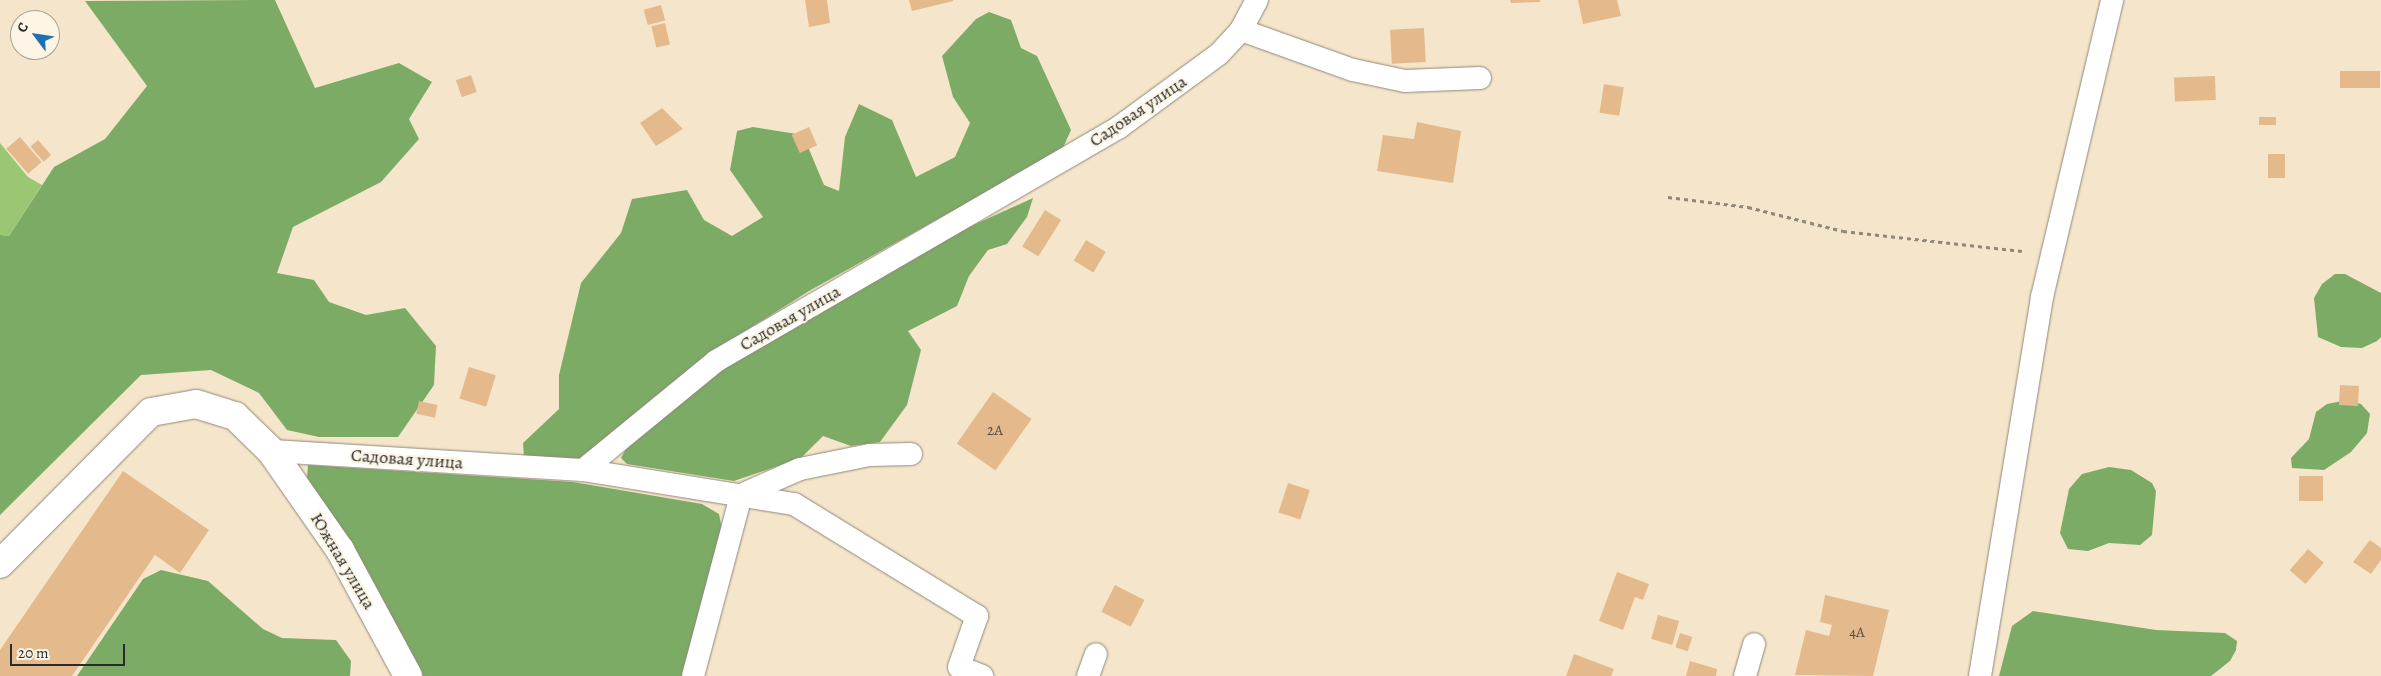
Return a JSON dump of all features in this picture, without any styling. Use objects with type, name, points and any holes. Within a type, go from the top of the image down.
[{"type":"street","name":"Южная улица","points":[[0,564],[151,412],[196,404],[235,416],[271,451],[340,550],[408,676]]},
{"type":"lane","name":"Садовая улица","points":[[271,451],[583,470],[716,361],[1118,128],[1219,54],[1241,30],[1257,0]]},
{"type":"lane","points":[[1980,676],[2052,256],[2112,0]]},
{"type":"lane","points":[[1241,30],[1352,70],[1405,81],[1480,78]]},
{"type":"lane","points":[[741,494],[800,469],[870,455],[911,454]]},
{"type":"lane","points":[[583,470],[794,504],[976,616],[959,668],[982,676]]},
{"type":"lane","points":[[693,676],[741,494]]},
{"type":"lane","points":[[1746,676],[1754,644]]},
{"type":"lane","points":[[1088,676],[1096,654]]},
{"type":"path","points":[[1668,197],[1748,207],[1843,230],[2052,256]]},
{"type":"green space","points":[[275,0],[315,88],[399,63],[432,82],[409,119],[419,139],[381,182],[293,227],[277,273],[314,280],[329,302],[366,315],[405,308],[436,346],[434,385],[398,437],[319,437],[287,430],[259,393],[211,370],[141,375],[0,515],[0,235],[9,236],[54,167],[105,139],[147,86],[85,1]]},
{"type":"green space","points":[[989,12],[1011,20],[1021,48],[1037,56],[1071,130],[1062,150],[809,291],[717,349],[581,459],[524,457],[523,443],[559,409],[559,375],[581,283],[621,233],[632,199],[687,190],[704,220],[732,236],[763,217],[730,170],[737,131],[753,127],[803,135],[824,185],[839,191],[845,137],[859,104],[892,120],[916,177],[955,157],[970,123],[953,97],[942,56],[976,19]]},
{"type":"green space","points":[[0,143],[28,177],[42,185],[9,236],[0,235]]},
{"type":"green space","points":[[1033,198],[1027,217],[1007,244],[988,250],[969,276],[957,306],[908,331],[921,350],[907,405],[880,442],[851,446],[823,436],[801,458],[734,481],[627,464],[621,458],[628,445],[722,370],[969,227]]},
{"type":"green space","points":[[2335,274],[2345,274],[2381,293],[2381,337],[2377,341],[2362,348],[2341,347],[2318,337],[2314,298],[2322,284]]},
{"type":"green space","points":[[2347,400],[2361,404],[2370,414],[2367,433],[2351,452],[2324,470],[2292,468],[2291,458],[2309,439],[2316,412],[2327,404]]},
{"type":"green space","points":[[308,465],[573,482],[702,504],[719,514],[723,534],[683,676],[418,676],[307,478]]},
{"type":"green space","points":[[2109,467],[2131,470],[2152,483],[2156,491],[2152,535],[2140,545],[2109,543],[2088,551],[2068,549],[2060,533],[2069,489],[2082,474]]},
{"type":"green space","points":[[161,570],[208,581],[263,629],[282,638],[336,640],[351,661],[350,676],[77,676],[143,579]]},
{"type":"green space","points":[[2033,611],[2156,630],[2225,633],[2237,641],[2236,650],[2230,661],[2211,676],[1999,676],[2012,626]]},
{"type":"building","points":[[805,0],[827,0],[830,23],[809,27]]},
{"type":"building","points":[[909,0],[953,0],[953,1],[912,11]]},
{"type":"building","points":[[1510,0],[1540,0],[1540,2],[1511,3]]},
{"type":"building","points":[[1578,0],[1617,0],[1621,16],[1583,24]]},
{"type":"building","points":[[661,5],[665,20],[648,25],[644,10]]},
{"type":"building","points":[[665,23],[670,44],[656,48],[651,26]]},
{"type":"building","points":[[1424,28],[1426,62],[1392,64],[1390,30]]},
{"type":"building","points":[[2340,71],[2380,71],[2380,88],[2340,88]]},
{"type":"building","points":[[471,75],[477,92],[462,97],[456,80]]},
{"type":"building","points":[[2215,76],[2216,100],[2175,101],[2174,77]]},
{"type":"building","points":[[1604,84],[1624,87],[1619,116],[1599,113]]},
{"type":"building","points":[[662,108],[683,129],[656,146],[640,123]]},
{"type":"building","points":[[2259,117],[2276,117],[2276,125],[2259,125]]},
{"type":"building","points":[[1417,122],[1461,131],[1453,183],[1377,171],[1383,135],[1414,139]]},
{"type":"building","points":[[809,127],[817,145],[800,153],[792,135]]},
{"type":"building","points":[[20,137],[42,162],[28,174],[6,149]]},
{"type":"building","points":[[38,140],[51,155],[44,162],[30,147]]},
{"type":"building","points":[[2268,154],[2285,154],[2285,178],[2268,178]]},
{"type":"building","points":[[1045,210],[1061,220],[1038,257],[1022,246]]},
{"type":"building","points":[[1086,240],[1106,252],[1093,272],[1074,261]]},
{"type":"building","points":[[469,367],[496,375],[486,407],[459,399]]},
{"type":"building","points":[[2340,385],[2359,386],[2358,406],[2339,405]]},
{"type":"building","points":[[993,392],[1032,419],[995,471],[957,444]]},
{"type":"building","points":[[419,401],[438,405],[435,418],[416,414]]},
{"type":"building","points":[[123,471],[209,530],[180,573],[155,555],[72,676],[0,676],[0,650]]},
{"type":"building","points":[[2299,476],[2323,476],[2323,501],[2299,501]]},
{"type":"building","points":[[1288,483],[1310,490],[1300,520],[1278,512]]},
{"type":"building","points":[[2370,540],[2381,548],[2381,560],[2371,574],[2353,562]]},
{"type":"building","points":[[2308,549],[2324,563],[2305,584],[2290,570]]},
{"type":"building","points":[[1617,572],[1649,584],[1643,600],[1635,597],[1623,630],[1599,621]]},
{"type":"building","points":[[1115,585],[1144,600],[1131,627],[1101,612]]},
{"type":"building","points":[[1825,595],[1889,610],[1873,676],[1795,675],[1806,630],[1829,636],[1832,625],[1820,622]]},
{"type":"building","points":[[1658,615],[1679,621],[1672,645],[1651,639]]},
{"type":"building","points":[[1680,633],[1692,637],[1688,651],[1675,647]]},
{"type":"building","points":[[1574,654],[1614,669],[1611,676],[1566,676]]},
{"type":"building","points":[[1690,661],[1717,669],[1716,676],[1686,676]]}]
